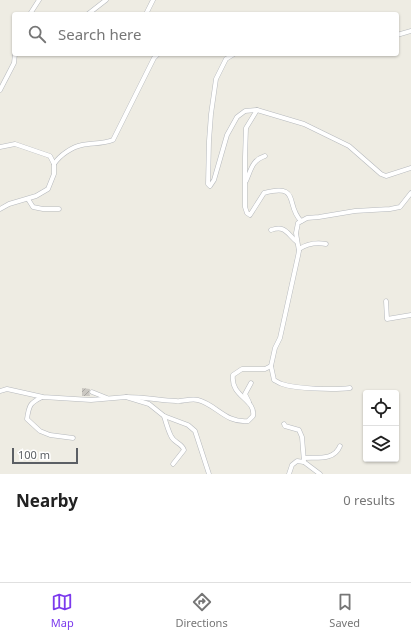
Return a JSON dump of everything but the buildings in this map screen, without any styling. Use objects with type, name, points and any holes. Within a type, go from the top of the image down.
[{"type":"street","points":[[31,12],[39,0]]},
{"type":"street","points":[[91,12],[106,0]]},
{"type":"street","points":[[147,12],[153,0]]},
{"type":"street","points":[[399,35],[411,31]]},
{"type":"street","points":[[0,90],[14,63],[15,56]]},
{"type":"street","points":[[54,164],[58,157],[81,145],[106,143],[113,140],[156,56]]},
{"type":"street","points":[[231,56],[226,59],[216,80],[210,121],[208,184],[210,186],[214,180],[227,135],[237,117],[245,111],[257,110],[304,124],[349,146],[381,174],[386,176],[411,168]]},
{"type":"street","points":[[257,110],[246,128],[245,207],[247,213],[250,215],[264,193],[282,191],[289,193],[295,216],[301,221]]},
{"type":"street","points":[[0,147],[15,144],[50,156],[54,164],[54,174],[48,189],[36,196],[9,204],[0,209]]},
{"type":"street","points":[[245,183],[253,164],[258,158],[265,156]]},
{"type":"street","points":[[350,388],[303,387],[281,384],[274,380],[271,366],[275,348],[280,338],[299,249],[296,233],[298,222],[307,218],[355,211],[400,207],[411,193]]},
{"type":"street","points":[[28,199],[33,207],[43,209],[59,209]]},
{"type":"street","points":[[271,230],[277,228],[284,229],[298,243]]},
{"type":"street","points":[[299,249],[306,245],[315,243],[326,244]]},
{"type":"street","points":[[386,301],[386,319],[411,315]]},
{"type":"street","points":[[250,404],[239,395],[234,385],[233,375],[242,369],[266,369],[271,366]]},
{"type":"street","points":[[0,391],[7,389],[43,397],[91,400],[126,397],[155,398],[178,402],[198,400],[214,408],[227,418],[234,421],[243,422],[248,421],[253,416],[253,409],[245,394],[251,382]]},
{"type":"street","points":[[92,392],[109,398]]},
{"type":"street","points":[[43,397],[33,402],[29,407],[27,419],[40,432],[72,438]]},
{"type":"street","points":[[126,397],[149,404],[164,416],[188,425],[196,431],[209,474]]},
{"type":"street","points":[[164,416],[171,437],[180,443],[184,450],[173,464]]},
{"type":"street","points":[[284,424],[285,426],[299,430],[302,437],[304,460],[320,474]]},
{"type":"street","points":[[289,474],[292,465],[297,461],[327,457],[338,451],[340,446]]}]
